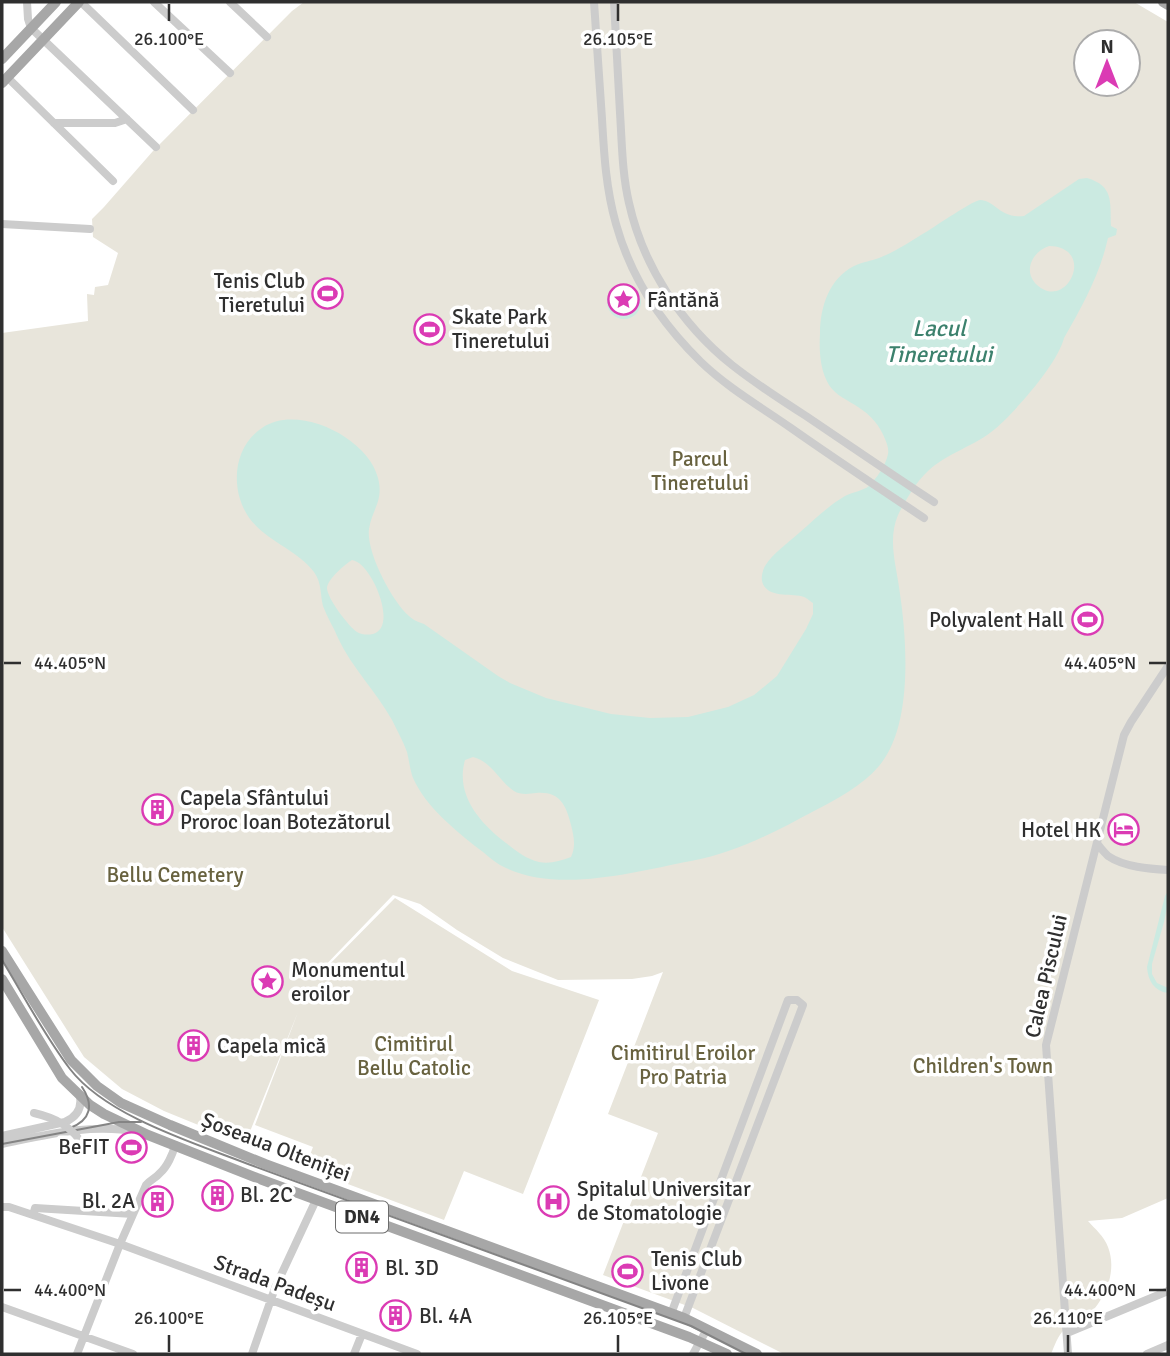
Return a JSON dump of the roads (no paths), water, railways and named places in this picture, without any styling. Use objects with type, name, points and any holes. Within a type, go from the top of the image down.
[{"type":"main road","points":[[2,59],[57,2]]},
{"type":"main road","points":[[4,80],[80,2]]},
{"type":"main road","points":[[1163,2],[1168,5]]},
{"type":"main road","name":"Șoseaua Olteniței","points":[[2,951],[71,1060],[89,1079],[121,1103],[258,1161],[684,1318],[757,1354]]},
{"type":"main road","name":"Șoseaua Olteniței","points":[[2,979],[67,1084],[89,1105],[104,1114],[148,1135],[316,1200],[700,1341],[727,1354]]},
{"type":"street","points":[[27,2],[31,28],[156,147]]},
{"type":"street","points":[[80,2],[192,110]]},
{"type":"street","points":[[154,2],[230,73]]},
{"type":"street","points":[[230,2],[267,37]]},
{"type":"street","points":[[594,2],[607,187],[615,222],[632,270],[656,311],[703,364],[765,411],[924,518]]},
{"type":"street","points":[[614,2],[625,183],[633,218],[649,264],[668,296],[712,348],[731,364],[934,502]]},
{"type":"street","points":[[4,80],[54,123],[113,181]]},
{"type":"street","points":[[54,123],[115,123],[127,119]]},
{"type":"street","points":[[607,187],[625,183]]},
{"type":"street","points":[[2,224],[89,229]]},
{"type":"street","points":[[632,270],[649,264]]},
{"type":"street","points":[[765,411],[776,396]]},
{"type":"street","points":[[845,465],[855,449]]},
{"type":"street","name":"Calea Piscului","points":[[1068,1354],[1046,1045],[1124,735],[1168,666]]},
{"type":"street","points":[[1097,844],[1115,860],[1168,870]]},
{"type":"street","points":[[671,1314],[788,1000],[797,1000],[803,1005],[684,1318]]},
{"type":"street","points":[[2,1136],[70,1120],[79,1109],[80,1097]]},
{"type":"street","points":[[34,1114],[67,1126],[85,1147]]},
{"type":"street","points":[[2,1144],[73,1131],[116,1129],[148,1135]]},
{"type":"street","points":[[77,1354],[146,1185],[160,1174],[174,1152],[174,1145]]},
{"type":"street","points":[[252,1354],[280,1276],[316,1200]]},
{"type":"street","name":"Strada Padeșu","points":[[2,1207],[120,1244],[417,1354]]},
{"type":"street","name":"Strada Padeșu","points":[[33,1215],[35,1208],[133,1214]]},
{"type":"street","points":[[1067,1333],[1168,1291]]},
{"type":"street","points":[[2,1307],[133,1354]]},
{"type":"street","points":[[693,1354],[707,1329]]},
{"type":"street","points":[[354,1354],[362,1334]]},
{"type":"street","points":[[1147,1354],[1168,1345]]},
{"type":"water","name":"Lacul Tineretului","points":[[1079,179],[1096,181],[1106,190],[1110,202],[1111,226],[1117,229],[1116,235],[1108,238],[1096,277],[1054,360],[1014,411],[995,429],[928,471],[915,486],[898,515],[893,544],[903,614],[905,683],[898,729],[879,766],[857,786],[770,834],[707,857],[620,875],[569,880],[522,874],[495,862],[442,817],[419,789],[413,778],[407,752],[392,720],[344,649],[323,606],[317,576],[305,562],[263,532],[246,512],[240,499],[237,469],[243,450],[254,434],[277,421],[312,422],[346,438],[361,450],[372,463],[380,493],[370,522],[369,539],[376,563],[395,599],[413,619],[510,683],[546,698],[611,714],[650,718],[688,717],[728,707],[754,695],[777,676],[813,614],[813,603],[805,598],[768,590],[762,579],[765,566],[776,552],[833,504],[869,486],[880,472],[888,454],[885,439],[874,421],[863,410],[835,392],[822,367],[820,324],[824,304],[832,286],[854,266],[891,253],[976,201],[990,203],[1009,215],[1024,216]],"holes":[[[1049,246],[1063,249],[1072,256],[1074,266],[1067,285],[1048,291],[1033,280],[1030,268],[1038,252]],[[352,560],[359,563],[374,582],[383,608],[383,620],[380,629],[373,634],[357,632],[339,612],[327,588],[337,572]],[[473,757],[479,759],[516,792],[550,794],[560,800],[567,811],[573,834],[571,857],[543,863],[534,861],[517,852],[487,827],[467,796],[463,773],[465,760]]]},
{"type":"water","name":"Fântănă","points":[[624,285],[636,290],[641,302],[636,314],[624,319],[612,314],[607,302],[612,290]]},
{"type":"water","points":[[1168,891],[1168,903],[1152,964],[1152,974],[1157,983],[1168,988],[1168,993],[1153,985],[1147,967]]},
{"type":"tram line","points":[[2,960],[70,1069],[105,1101],[128,1114],[202,1147],[691,1326],[746,1354]]},
{"type":"tram line","points":[[70,1128],[82,1121],[88,1111],[88,1100],[82,1087]]},
{"type":"tram line","points":[[2,1144],[119,1122],[141,1122]]},
{"type":"place","name":"Tenis Club Tieretului","points":[[328,293]]},
{"type":"place","name":"Fântănă","points":[[624,300]]},
{"type":"place","name":"Skate Park Tineretului","points":[[429,329]]},
{"type":"place","name":"Polyvalent Hall","points":[[1087,620]]},
{"type":"place","name":"Capela Sfântului Proroc Ioan Botezătorul","points":[[157,810]]},
{"type":"place","name":"Hotel HK","points":[[1124,830]]},
{"type":"place","name":"Monumentul eroilor","points":[[268,982]]},
{"type":"place","name":"Capela mică","points":[[194,1046]]},
{"type":"place","name":"BeFIT","points":[[132,1147]]},
{"type":"place","name":"Bl. 2C","points":[[217,1195]]},
{"type":"place","name":"Bl. 2A","points":[[158,1201]]},
{"type":"place","name":"Spitalul Universitar de Stomatologie","points":[[554,1201]]},
{"type":"place","name":"Bl. 3D","points":[[362,1268]]},
{"type":"place","name":"Tenis Club Livone","points":[[628,1271]]},
{"type":"place","name":"Bl. 4A","points":[[396,1316]]},
{"type":"park label","name":"Parcul Tineretului","points":[[700,471]]},
{"type":"park label","name":"Bellu Cemetery","points":[[175,875]]},
{"type":"park label","name":"Cimitirul Bellu Catolic","points":[[414,1056]]},
{"type":"park label","name":"Cimitirul Eroilor Pro Patria","points":[[683,1065]]},
{"type":"park label","name":"Children's Town","points":[[983,1066]]}]
